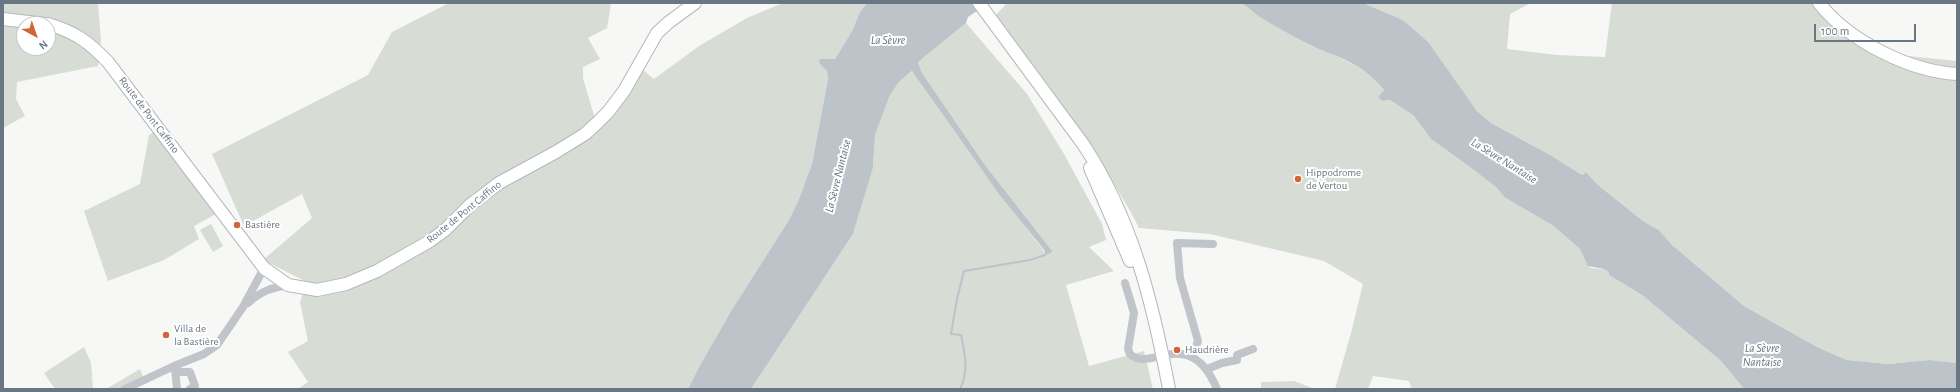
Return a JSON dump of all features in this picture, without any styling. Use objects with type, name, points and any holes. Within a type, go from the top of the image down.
[{"type":"street","name":"Route de Pont Caffino","points":[[56,27],[79,36],[93,46],[108,62],[249,250],[267,271],[288,286],[317,290],[346,284],[377,271],[440,233],[470,205],[499,183],[571,143],[596,124],[616,102],[657,33],[681,12],[695,3]]},
{"type":"street","points":[[979,3],[1096,164],[1118,206],[1144,278],[1159,356],[1162,389]]},
{"type":"street","points":[[1819,3],[1837,23],[1869,45],[1913,64],[1957,74]]},
{"type":"street","name":"Route de Pont Caffino","points":[[3,19],[16,20]]},
{"type":"street","points":[[1068,124],[1124,244],[1142,295],[1169,389]]},
{"type":"street","points":[[1192,356],[1198,342],[1180,278],[1177,243],[1212,244]]},
{"type":"street","points":[[267,271],[269,288]]},
{"type":"street","points":[[125,389],[175,369],[204,354],[217,345],[267,271]]},
{"type":"street","points":[[1125,283],[1134,313],[1128,348],[1130,354],[1139,359],[1175,354],[1192,356],[1207,369],[1217,389]]},
{"type":"street","points":[[243,307],[257,295],[269,288],[288,286]]},
{"type":"street","points":[[1207,369],[1222,363],[1237,360],[1237,354],[1253,349]]},
{"type":"street","points":[[175,369],[178,389]]},
{"type":"street","points":[[175,369],[190,372],[195,386],[190,389]]},
{"type":"shaded area","points":[[3,3],[98,3],[101,40],[98,66],[17,82],[16,99],[25,116],[3,128]]},
{"type":"shaded area","points":[[449,3],[611,3],[607,28],[588,38],[600,59],[583,67],[583,78],[595,119],[642,69],[654,79],[699,46],[747,18],[783,3],[867,3],[860,12],[852,31],[835,59],[819,63],[827,71],[828,79],[812,164],[799,199],[789,220],[731,311],[688,389],[298,389],[308,382],[288,352],[308,341],[300,302],[307,282],[263,260],[312,218],[302,194],[244,226],[212,154],[368,75],[392,32]]},
{"type":"shaded area","name":"Hippodrome de Vertou","points":[[1007,3],[1241,3],[1247,5],[1259,16],[1360,68],[1372,76],[1384,90],[1378,97],[1382,101],[1390,100],[1414,116],[1431,139],[1497,188],[1504,197],[1552,225],[1580,249],[1590,268],[1604,269],[1609,272],[1609,275],[1642,295],[1721,361],[1744,389],[1412,389],[1409,381],[1373,376],[1368,389],[1335,389],[1363,284],[1324,261],[1210,234],[1139,228],[1079,129],[995,16]]},
{"type":"shaded area","points":[[1363,3],[1531,3],[1510,14],[1507,49],[1557,55],[1605,57],[1612,3],[1825,3],[1857,33],[1898,55],[1957,61],[1957,363],[1930,360],[1888,364],[1847,360],[1819,348],[1744,306],[1671,244],[1659,230],[1643,221],[1598,185],[1586,172],[1582,175],[1552,156],[1491,123],[1477,111],[1427,42],[1403,20]]},
{"type":"shaded area","points":[[966,23],[1027,94],[1064,154],[1102,224],[1106,240],[1089,247],[1114,271],[1066,285],[1089,366],[1144,351],[1153,389],[751,389],[853,234],[873,168],[875,135],[890,95],[899,82],[913,71],[977,163],[1045,254],[1053,252],[985,165],[922,73],[918,62]]},
{"type":"shaded area","points":[[157,130],[216,214],[194,226],[199,239],[164,260],[108,281],[84,211],[140,184],[149,135]]},
{"type":"shaded area","points":[[211,224],[223,246],[213,252],[200,230]]},
{"type":"shaded area","points":[[84,347],[91,363],[93,389],[55,389],[44,373]]},
{"type":"shaded area","points":[[140,369],[143,377],[121,389],[106,389]]},
{"type":"shaded area","points":[[1294,381],[1315,389],[1261,389],[1261,382]]},
{"type":"water","name":"La Sèvre","points":[[867,3],[989,3],[968,17],[966,23],[918,62],[922,73],[985,165],[1053,252],[1045,255],[1045,251],[999,194],[912,71],[899,82],[890,95],[875,135],[873,168],[853,234],[751,389],[688,389],[731,311],[789,220],[799,199],[812,164],[828,79],[827,71],[819,63],[820,59],[835,59],[852,31],[860,12]]},
{"type":"water","name":"La Sèvre Nantaise","points":[[1241,3],[1363,3],[1403,20],[1428,42],[1477,111],[1491,123],[1552,156],[1582,175],[1586,172],[1598,185],[1643,221],[1659,230],[1671,244],[1744,306],[1819,348],[1847,360],[1888,364],[1930,360],[1957,363],[1957,389],[1744,389],[1721,361],[1642,295],[1609,275],[1609,272],[1604,269],[1588,266],[1580,249],[1552,225],[1504,197],[1497,188],[1431,139],[1414,116],[1390,100],[1382,101],[1378,97],[1384,90],[1362,69],[1281,29]]},
{"type":"waterway","points":[[960,389],[965,376],[964,349],[961,335],[951,334],[964,271],[1030,260],[1045,255]]},
{"type":"place","name":"Hippodrome de Vertou","points":[[1298,179]]},
{"type":"place","name":"Bastière","points":[[237,225]]},
{"type":"place","name":"Villa de la Bastière","points":[[166,335]]},
{"type":"place","name":"Haudrière","points":[[1177,350]]}]
